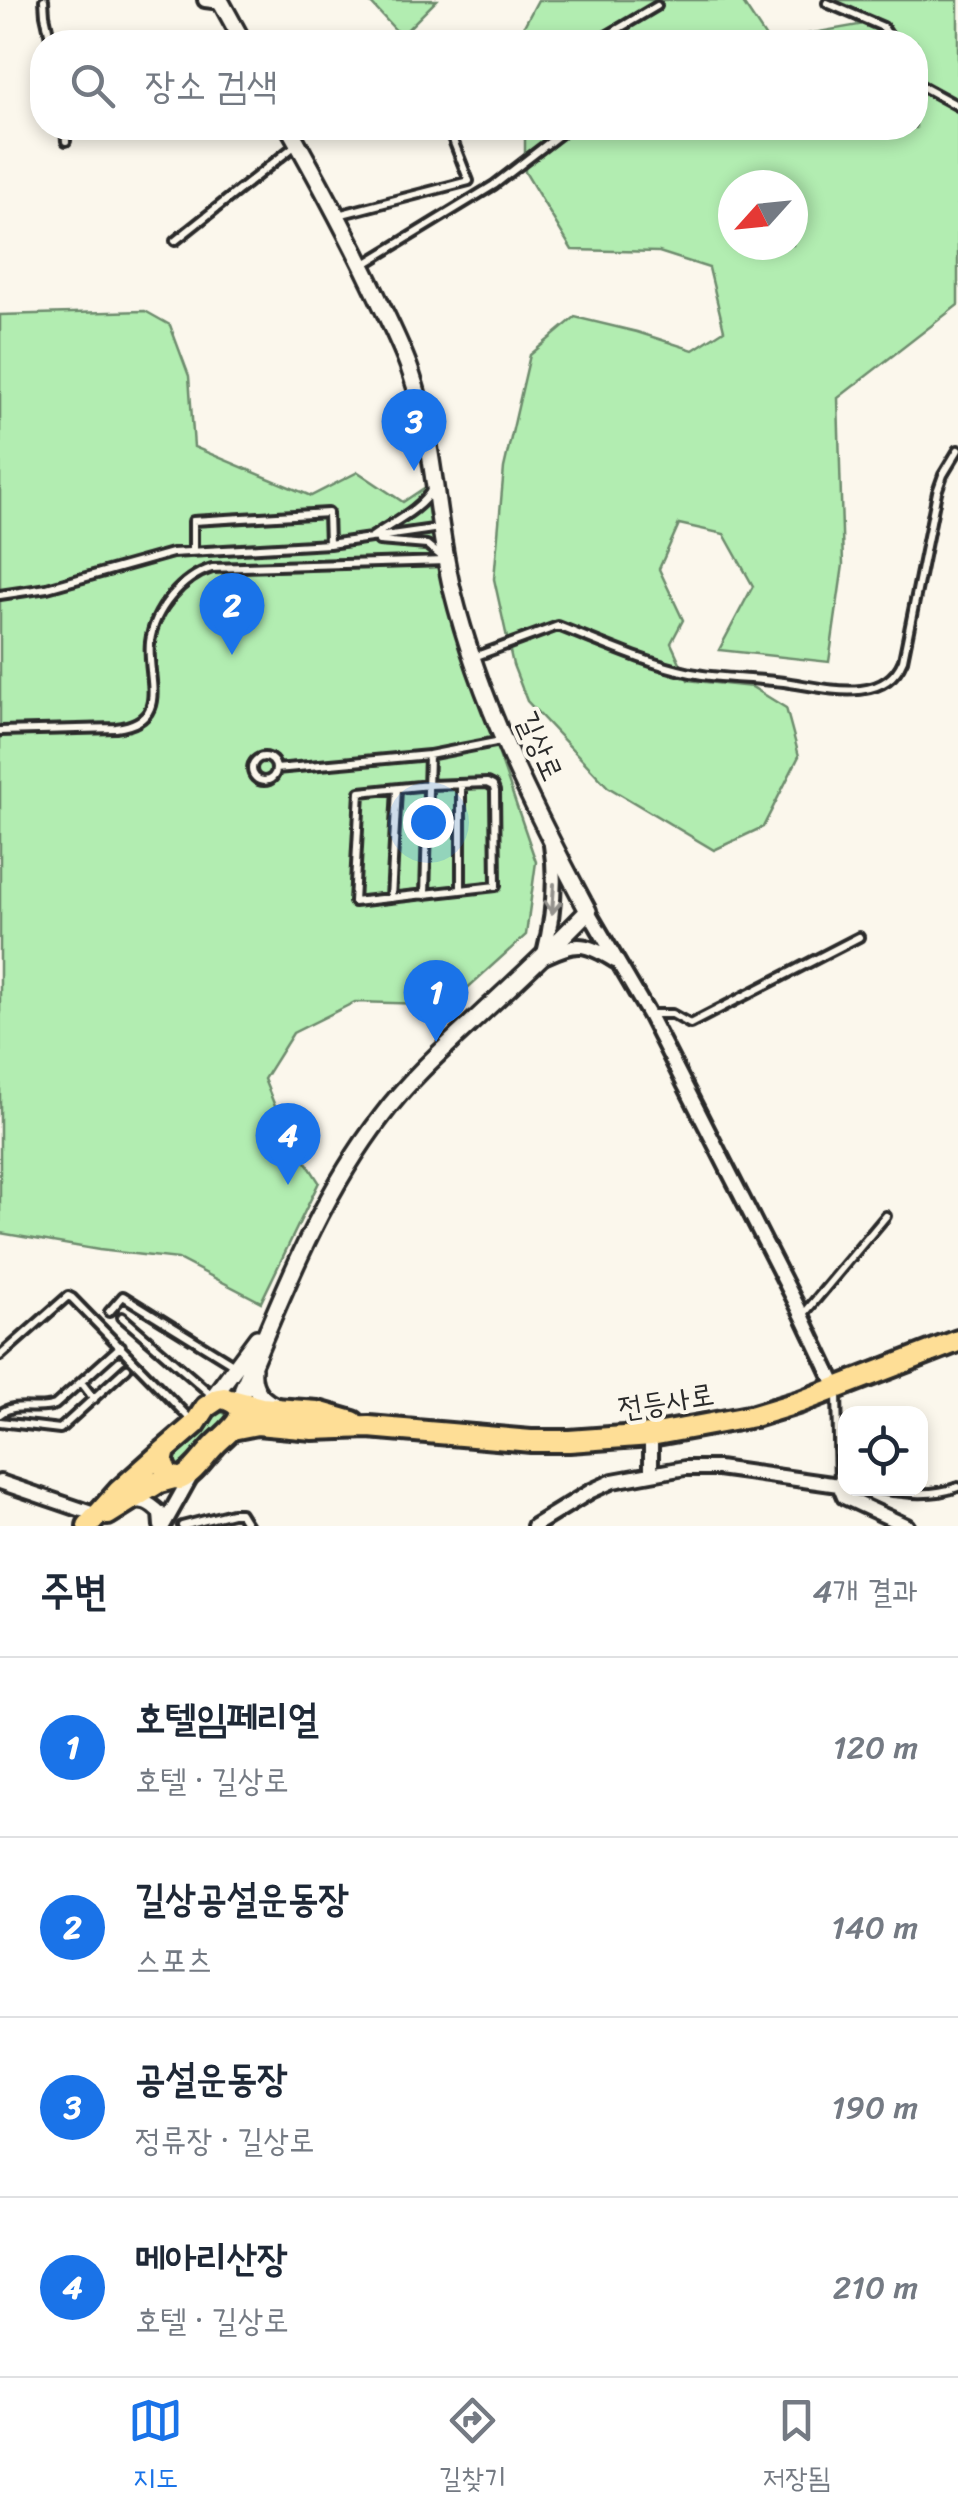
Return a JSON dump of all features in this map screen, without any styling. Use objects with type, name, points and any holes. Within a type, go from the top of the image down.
[{"type":"main road","name":"전등사로","points":[[222,1410],[256,1424],[313,1429],[369,1427],[531,1441],[611,1440],[754,1416],[837,1389],[958,1341]]},
{"type":"main road","name":"전등사로","points":[[222,1410],[283,1408],[318,1412],[369,1427]]},
{"type":"main road","points":[[97,1519],[119,1491],[173,1469],[222,1410]]},
{"type":"main road","points":[[97,1519],[215,1445],[222,1410]]},
{"type":"street","points":[[215,1],[235,30]]},
{"type":"street","name":"길상로","points":[[296,140],[362,265],[410,370],[424,415],[452,589],[472,657],[502,741],[588,911]]},
{"type":"street","points":[[544,957],[554,886],[550,841]]},
{"type":"street","points":[[222,1410],[243,1388],[321,1210],[383,1114],[436,1056],[588,911],[648,1014],[837,1389]]},
{"type":"street","points":[[544,957],[572,945],[584,945],[618,963]]},
{"type":"street","points":[[222,1410],[237,1366],[281,1302]]},
{"type":"street","points":[[254,1362],[255,1388],[265,1400],[283,1408]]},
{"type":"street","points":[[651,1435],[651,1474]]},
{"type":"street","points":[[534,1526],[612,1481],[685,1468],[718,1468],[838,1485]]},
{"type":"street","points":[[162,1526],[173,1469]]},
{"type":"street","points":[[162,1526],[173,1469]]},
{"type":"street","points":[[0,1482],[97,1519],[130,1503],[144,1501],[160,1513],[162,1526]]},
{"type":"street","points":[[844,1496],[907,1526]]},
{"type":"lane","points":[[44,0],[49,30]]},
{"type":"lane","points":[[827,3],[885,30]]},
{"type":"lane","points":[[616,30],[657,6]]},
{"type":"lane","points":[[928,89],[958,106]]},
{"type":"lane","points":[[337,216],[468,181],[453,140]]},
{"type":"lane","points":[[362,265],[494,185],[552,140]]},
{"type":"lane","points":[[174,241],[298,144]]},
{"type":"lane","points":[[472,657],[558,626],[690,672],[851,690],[880,686],[898,672],[902,660],[936,492],[958,450]]},
{"type":"lane","points":[[367,540],[420,504],[435,483]]},
{"type":"lane","points":[[193,552],[194,522],[328,513],[329,544]]},
{"type":"lane","points":[[0,595],[47,588],[154,557],[329,544],[441,528]]},
{"type":"lane","points":[[367,540],[427,546],[447,561]]},
{"type":"lane","points":[[0,732],[116,728],[142,720],[153,698],[150,642],[156,622],[169,599],[197,572],[212,568],[447,561]]},
{"type":"lane","points":[[276,769],[429,755],[502,741]]},
{"type":"lane","points":[[425,895],[429,755]]},
{"type":"lane","points":[[461,784],[461,890]]},
{"type":"lane","points":[[461,784],[493,786],[496,886],[354,902],[360,792],[461,784]]},
{"type":"lane","points":[[391,898],[397,789]]},
{"type":"lane","points":[[648,1014],[672,1014],[690,1024],[860,937]]},
{"type":"lane","points":[[802,1316],[886,1216]]},
{"type":"lane","points":[[0,1356],[68,1296],[121,1346],[222,1410]]},
{"type":"lane","points":[[109,1312],[123,1296],[237,1366]]},
{"type":"lane","points":[[122,1316],[222,1410]]},
{"type":"lane","points":[[0,1414],[12,1407],[49,1408],[121,1346]]},
{"type":"lane","points":[[0,1422],[60,1429],[127,1368]]},
{"type":"lane","points":[[82,1382],[94,1399]]},
{"type":"lane","points":[[837,1389],[838,1408]]},
{"type":"lane","points":[[928,1494],[958,1487]]},
{"type":"lane","points":[[182,1526],[240,1513],[248,1526]]},
{"type":"green space","points":[[368,0],[437,0],[407,30],[396,30]]},
{"type":"green space","points":[[538,0],[741,0],[761,30],[524,30],[524,26]]},
{"type":"green space","points":[[837,0],[958,0],[958,305],[838,398],[843,565],[829,662],[719,650],[753,586],[724,534],[679,524],[659,569],[683,620],[671,643],[688,680],[752,687],[786,708],[799,756],[763,827],[714,850],[608,787],[527,701],[513,665],[494,579],[504,468],[530,355],[575,317],[693,350],[724,330],[709,268],[659,252],[572,250],[525,172],[525,140],[928,140],[928,30],[831,30],[859,25]]},
{"type":"green space","points":[[145,311],[170,325],[189,376],[194,447],[311,496],[358,472],[403,502],[424,488],[443,592],[536,862],[526,935],[461,994],[427,1004],[355,1002],[293,1033],[264,1079],[283,1126],[319,1182],[261,1302],[178,1259],[0,1233],[0,315]]},
{"type":"green space","points":[[218,1410],[227,1415],[228,1421],[182,1468],[176,1466],[175,1454]]},
{"type":"place","name":"공설운동장","points":[[414,471]]},
{"type":"place","name":"길상공설운동장","points":[[232,655]]},
{"type":"place","name":"호텔임페리얼","points":[[436,1042]]},
{"type":"place","name":"메아리산장","points":[[288,1185]]}]
